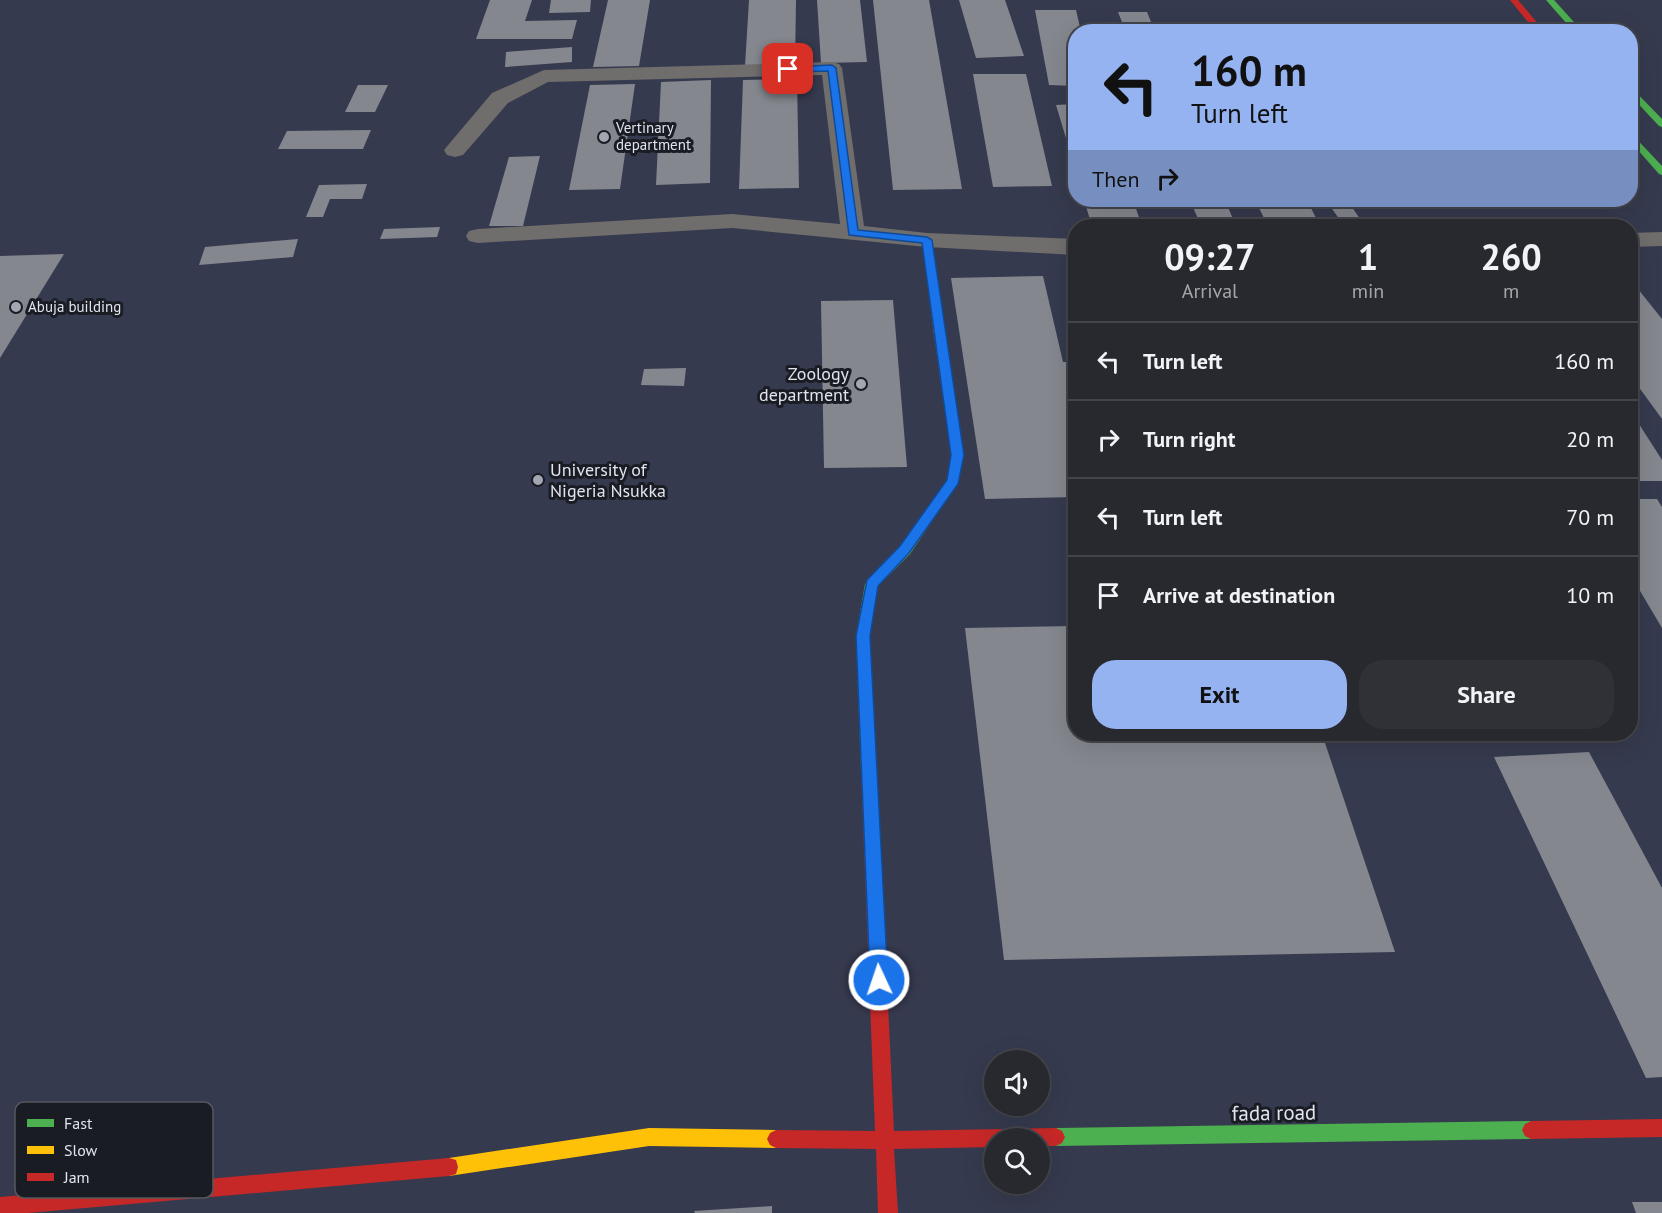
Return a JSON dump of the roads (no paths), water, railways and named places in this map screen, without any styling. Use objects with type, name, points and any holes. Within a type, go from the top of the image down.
[{"type":"street","points":[[1514,0],[1534,24]]},
{"type":"street","points":[[1551,0],[1572,24]]},
{"type":"street","points":[[455,150],[500,98],[544,76],[832,68],[853,233]]},
{"type":"street","points":[[1638,98],[1662,124]]},
{"type":"street","points":[[1638,144],[1662,172]]},
{"type":"street","points":[[478,236],[732,221],[927,240],[1068,247]]},
{"type":"street","points":[[1638,240],[1662,239]]},
{"type":"street","points":[[888,1213],[863,636],[872,584],[904,550],[953,481],[957,455],[927,240]]},
{"type":"street","name":"fada road","points":[[213,1188],[421,1171],[649,1137],[886,1140],[1662,1128]]},
{"type":"street","name":"fada road","points":[[0,1206],[96,1198]]},
{"type":"place","name":"Vertinary department","points":[[604,137]]},
{"type":"place","name":"Abuja building","points":[[16,307]]},
{"type":"place","name":"Zoology department","points":[[861,384]]},
{"type":"place","name":"University of Nigeria Nsukka","points":[[538,480]]}]
